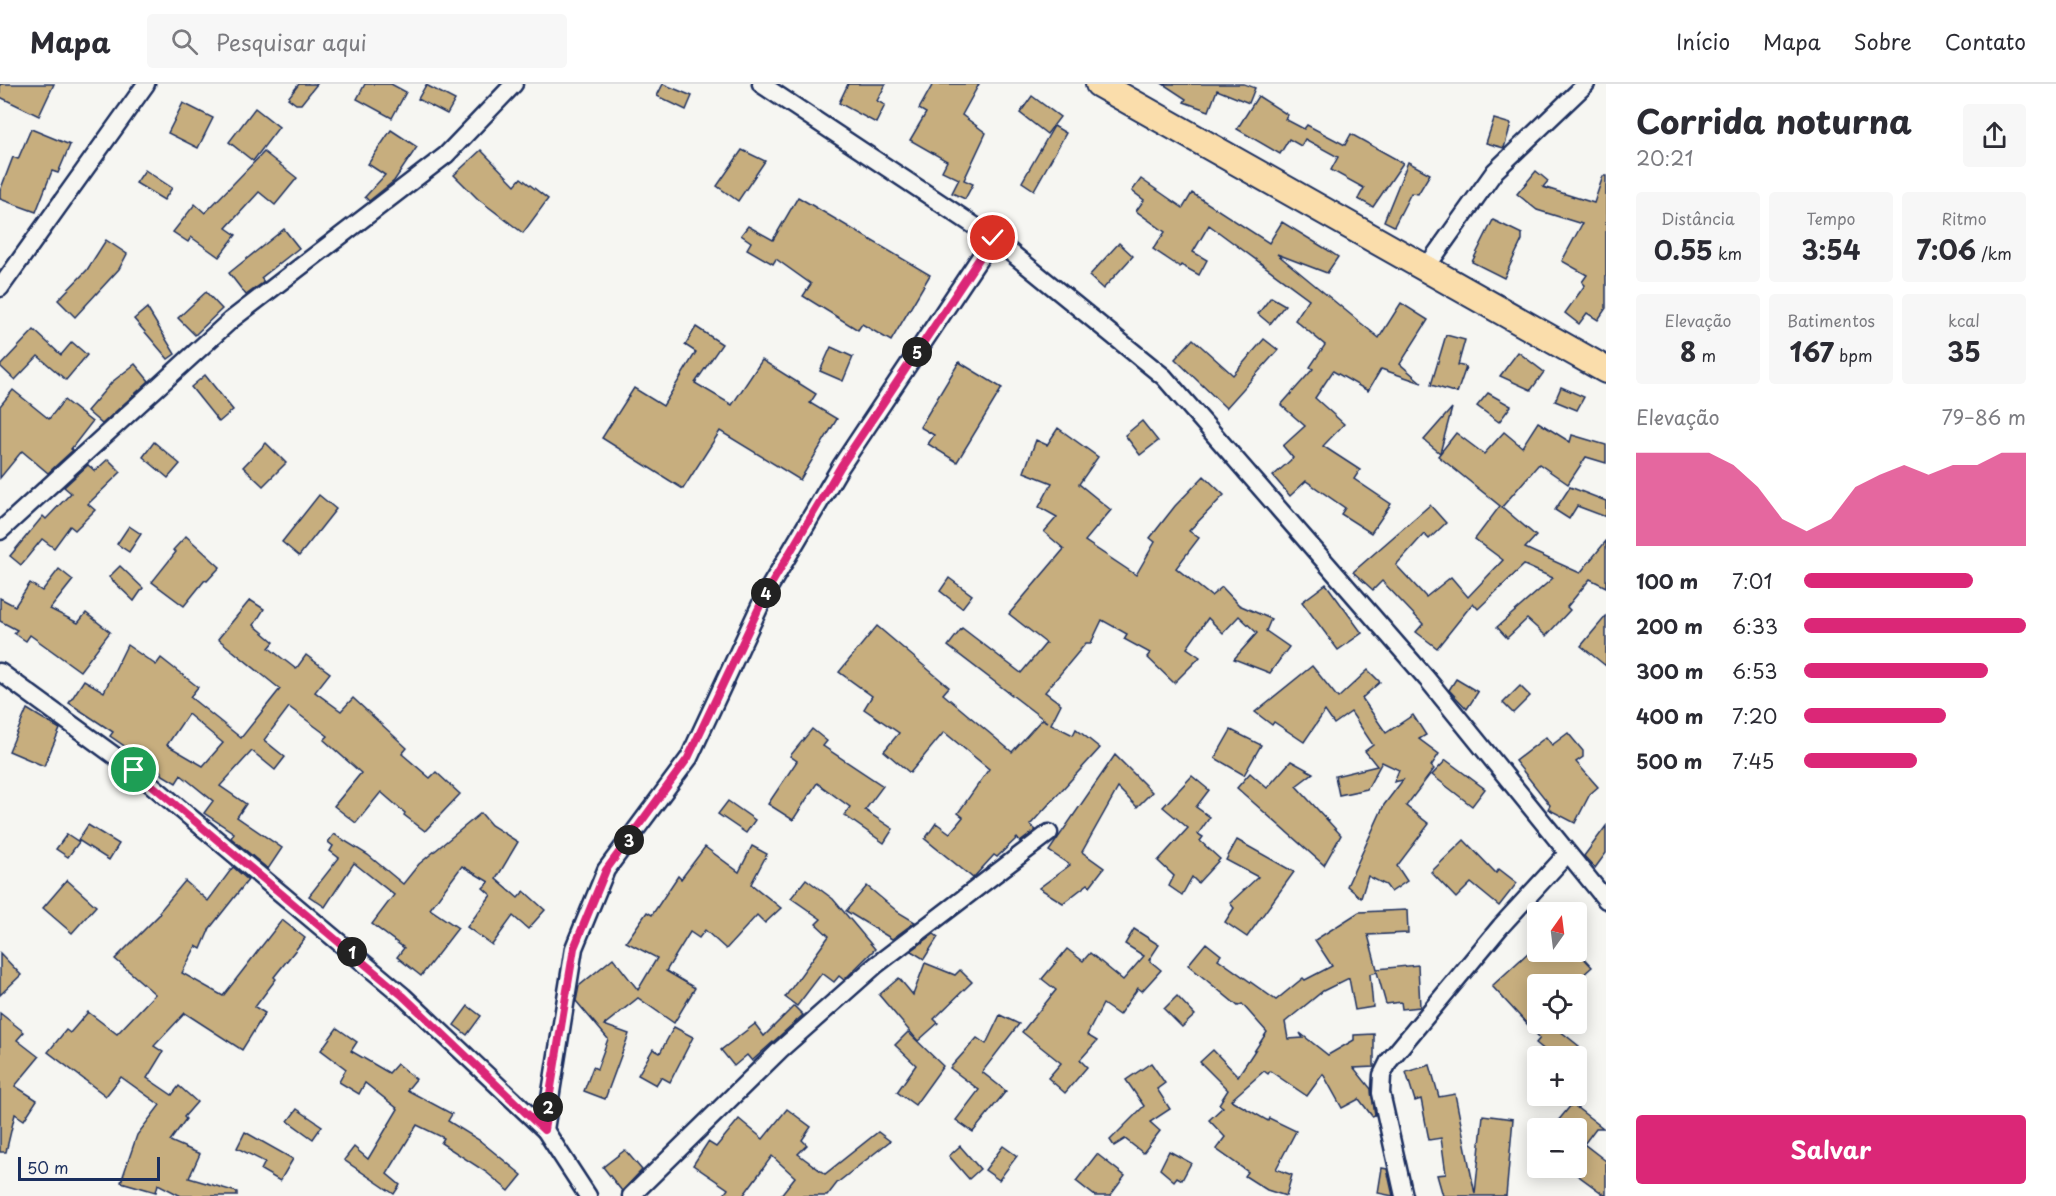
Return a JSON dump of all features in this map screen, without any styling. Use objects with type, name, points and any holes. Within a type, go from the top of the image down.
[{"type":"main road","points":[[1099,84],[1606,370]]},
{"type":"street","points":[[0,288],[146,84]]},
{"type":"street","points":[[0,531],[231,320],[446,154],[514,84]]},
{"type":"street","points":[[761,84],[993,238],[1164,378],[1427,679],[1606,900]]},
{"type":"street","points":[[1425,268],[1495,171],[1586,84]]},
{"type":"street","points":[[544,1130],[574,948],[606,870],[688,758],[772,583],[841,466],[993,238]]},
{"type":"street","points":[[0,672],[134,770],[403,996],[544,1130],[588,1196]]},
{"type":"street","points":[[631,1196],[780,1050],[876,965],[1049,833]]},
{"type":"street","points":[[1404,1196],[1381,1093],[1382,1075],[1389,1061],[1501,926],[1567,854]]},
{"type":"building","points":[[0,84],[54,84],[39,116],[0,97]]},
{"type":"building","points":[[299,84],[317,84],[301,104],[296,104],[288,98]]},
{"type":"building","points":[[365,84],[391,84],[406,92],[392,118],[357,99]]},
{"type":"building","points":[[663,84],[692,96],[686,110],[657,96]]},
{"type":"building","points":[[848,84],[886,84],[877,101],[885,105],[876,123],[839,103]]},
{"type":"building","points":[[933,84],[979,84],[962,115],[986,133],[964,180],[973,184],[965,199],[952,193],[959,179],[942,171],[947,161],[910,140],[926,113],[919,109]]},
{"type":"building","points":[[1163,84],[1244,84],[1255,88],[1249,103],[1217,90],[1209,111],[1184,102],[1186,99]]},
{"type":"building","points":[[426,85],[455,100],[447,114],[418,99]]},
{"type":"building","points":[[1032,96],[1060,117],[1047,134],[1020,113]]},
{"type":"building","points":[[1258,96],[1288,115],[1285,119],[1304,129],[1307,125],[1345,145],[1351,134],[1403,163],[1373,207],[1358,199],[1364,188],[1331,170],[1338,157],[1305,139],[1301,146],[1289,139],[1280,154],[1237,129]]},
{"type":"building","points":[[183,103],[213,118],[198,148],[168,133]]},
{"type":"building","points":[[255,108],[279,127],[253,161],[229,142]]},
{"type":"building","points":[[1494,119],[1511,124],[1504,148],[1486,143]]},
{"type":"building","points":[[1054,126],[1066,133],[1034,190],[1022,182]]},
{"type":"building","points":[[31,129],[70,145],[58,173],[52,171],[36,212],[0,199],[0,191],[13,157],[18,159]]},
{"type":"building","points":[[391,130],[417,147],[394,181],[369,201],[365,197],[385,175],[368,164]]},
{"type":"building","points":[[481,150],[515,185],[521,178],[548,199],[523,233],[478,199],[454,175]]},
{"type":"building","points":[[742,150],[765,161],[738,201],[717,186]]},
{"type":"building","points":[[264,152],[297,178],[275,205],[259,192],[226,228],[236,235],[219,257],[191,237],[188,242],[173,232],[195,204],[205,213]]},
{"type":"building","points":[[1408,162],[1430,174],[1418,194],[1411,193],[1394,226],[1384,221]]},
{"type":"building","points":[[145,170],[172,188],[164,200],[136,183]]},
{"type":"building","points":[[1536,171],[1548,181],[1543,187],[1594,203],[1603,176],[1606,176],[1606,308],[1598,320],[1587,313],[1579,324],[1565,313],[1585,285],[1582,282],[1587,275],[1562,261],[1582,224],[1537,210],[1517,194]]},
{"type":"building","points":[[1141,179],[1183,208],[1192,193],[1269,243],[1282,222],[1338,257],[1327,273],[1277,254],[1379,338],[1401,303],[1428,320],[1400,364],[1422,383],[1381,369],[1368,391],[1333,371],[1315,398],[1344,424],[1323,446],[1360,470],[1354,479],[1391,504],[1371,533],[1341,514],[1345,508],[1306,481],[1290,496],[1273,476],[1293,458],[1283,446],[1305,426],[1281,405],[1313,369],[1310,367],[1325,345],[1295,320],[1309,299],[1209,225],[1193,252],[1207,260],[1199,275],[1181,265],[1180,267],[1153,249],[1165,232],[1136,211],[1144,200],[1132,191]]},
{"type":"building","points":[[798,197],[930,275],[891,341],[862,324],[858,330],[803,296],[811,284],[776,259],[773,264],[747,249],[751,242],[741,235],[748,226],[773,240]]},
{"type":"building","points":[[1493,220],[1522,234],[1522,240],[1504,278],[1472,262]]},
{"type":"building","points":[[284,229],[299,248],[261,278],[264,282],[246,295],[229,273]]},
{"type":"building","points":[[106,240],[127,254],[119,269],[75,317],[58,300],[87,270]]},
{"type":"building","points":[[1119,243],[1133,256],[1103,289],[1089,276]]},
{"type":"building","points":[[206,292],[222,309],[195,335],[178,318]]},
{"type":"building","points":[[1271,297],[1285,305],[1270,324],[1258,314]]},
{"type":"building","points":[[147,308],[175,354],[168,359],[134,319]]},
{"type":"building","points":[[696,327],[722,344],[695,383],[732,405],[762,360],[816,394],[810,403],[837,419],[800,480],[720,431],[683,489],[602,438],[634,388],[663,406],[696,352],[685,345]]},
{"type":"building","points":[[34,330],[61,355],[72,342],[87,355],[66,380],[38,356],[15,380],[0,366]]},
{"type":"building","points":[[1446,335],[1465,340],[1458,365],[1466,367],[1457,393],[1431,385]]},
{"type":"building","points":[[1193,339],[1233,375],[1264,339],[1278,350],[1226,408],[1175,359]]},
{"type":"building","points":[[831,347],[853,357],[843,381],[820,371]]},
{"type":"building","points":[[1518,352],[1544,372],[1531,390],[1500,376]]},
{"type":"building","points":[[959,362],[1002,388],[957,462],[928,444],[934,435],[920,427]]},
{"type":"building","points":[[135,364],[149,381],[102,424],[87,411],[112,382]]},
{"type":"building","points":[[205,375],[233,410],[219,422],[191,387]]},
{"type":"building","points":[[1561,387],[1584,397],[1577,410],[1555,401]]},
{"type":"building","points":[[13,390],[49,419],[64,400],[92,422],[71,449],[73,450],[48,473],[22,451],[0,478],[0,406]]},
{"type":"building","points":[[1488,393],[1511,406],[1499,422],[1477,406]]},
{"type":"building","points":[[1452,408],[1440,453],[1424,440]]},
{"type":"building","points":[[1142,421],[1158,441],[1140,455],[1125,435]]},
{"type":"building","points":[[1538,422],[1570,442],[1572,435],[1606,445],[1606,463],[1586,457],[1568,484],[1539,464],[1502,507],[1536,536],[1525,548],[1580,573],[1606,541],[1606,587],[1590,579],[1567,607],[1570,610],[1546,636],[1527,619],[1507,638],[1497,627],[1553,578],[1524,565],[1478,609],[1473,603],[1437,648],[1416,632],[1423,624],[1382,581],[1373,590],[1353,572],[1430,505],[1446,523],[1429,539],[1424,534],[1396,565],[1426,597],[1451,577],[1468,597],[1503,560],[1475,539],[1500,506],[1438,456],[1456,433],[1484,454],[1504,432],[1522,447]]},
{"type":"building","points":[[1058,428],[1098,457],[1079,484],[1111,510],[1085,541],[1136,575],[1155,542],[1150,538],[1175,506],[1204,476],[1224,495],[1189,531],[1199,538],[1176,568],[1211,596],[1222,587],[1239,605],[1271,619],[1266,631],[1289,647],[1270,673],[1234,659],[1257,633],[1239,616],[1223,633],[1208,618],[1187,648],[1200,657],[1174,683],[1147,657],[1150,653],[1124,639],[1127,634],[1102,620],[1091,643],[1086,643],[1045,692],[1061,704],[1051,724],[1073,735],[1076,729],[1100,748],[1030,825],[1036,830],[1020,842],[1017,838],[997,857],[994,855],[973,878],[925,839],[936,823],[950,833],[963,817],[958,813],[989,769],[944,732],[910,773],[884,751],[899,733],[864,709],[872,696],[839,672],[877,626],[949,687],[943,694],[1012,752],[1042,719],[1047,722],[948,646],[962,628],[1021,673],[1046,643],[1009,614],[1064,549],[1044,532],[1057,517],[1039,507],[1052,483],[1024,472],[1036,440],[1047,445]]},
{"type":"building","points":[[154,442],[180,464],[168,478],[143,457]]},
{"type":"building","points":[[266,443],[286,463],[263,486],[243,467]]},
{"type":"building","points":[[108,459],[121,472],[88,504],[95,510],[75,530],[70,526],[54,548],[42,539],[21,565],[10,556],[43,516],[46,519],[71,493],[64,487],[88,465],[95,471]]},
{"type":"building","points":[[1570,487],[1606,501],[1606,517],[1577,506],[1569,519],[1555,510]]},
{"type":"building","points":[[319,495],[336,509],[299,556],[282,542]]},
{"type":"building","points":[[129,526],[141,534],[129,552],[117,544]]},
{"type":"building","points":[[186,536],[220,567],[207,581],[205,580],[184,606],[152,582],[176,552],[173,550]]},
{"type":"building","points":[[120,566],[143,588],[134,601],[109,577]]},
{"type":"building","points":[[59,569],[73,580],[50,609],[78,623],[86,613],[110,632],[80,671],[30,635],[26,641],[14,633],[17,630],[0,621],[0,598],[15,606],[30,583],[42,591]]},
{"type":"building","points":[[949,578],[972,595],[962,608],[940,591]]},
{"type":"building","points":[[1326,584],[1362,633],[1338,650],[1302,602]]},
{"type":"building","points":[[250,600],[264,609],[254,625],[274,642],[269,648],[296,669],[306,655],[330,673],[315,692],[341,711],[353,698],[407,748],[402,754],[430,778],[436,772],[460,794],[425,831],[404,815],[405,813],[381,792],[356,823],[334,806],[361,773],[324,740],[328,736],[289,707],[264,740],[285,757],[275,770],[252,751],[220,786],[246,804],[237,817],[282,848],[268,869],[231,838],[234,833],[204,813],[213,801],[181,775],[176,783],[161,774],[162,772],[110,736],[113,732],[69,703],[84,680],[104,692],[127,645],[156,665],[161,658],[198,687],[190,697],[241,738],[280,689],[218,639]],"holes":[[[188,714],[223,743],[203,766],[167,745]]]},
{"type":"building","points":[[1606,616],[1606,666],[1581,646]]},
{"type":"building","points":[[1312,666],[1338,698],[1368,670],[1380,682],[1362,698],[1386,733],[1413,715],[1426,735],[1419,739],[1439,754],[1431,766],[1434,769],[1406,806],[1429,824],[1397,866],[1407,881],[1391,892],[1386,885],[1368,876],[1361,898],[1347,886],[1384,805],[1403,780],[1394,782],[1399,770],[1382,762],[1367,789],[1339,795],[1335,776],[1377,766],[1365,751],[1373,745],[1351,712],[1334,724],[1325,711],[1304,742],[1274,722],[1272,725],[1255,712]]},
{"type":"building","points":[[1456,679],[1478,692],[1467,709],[1449,690]]},
{"type":"building","points":[[1520,686],[1530,696],[1513,713],[1503,703]]},
{"type":"building","points":[[27,709],[60,729],[44,766],[9,751]]},
{"type":"building","points":[[812,729],[827,741],[823,746],[883,786],[865,810],[893,829],[884,843],[844,815],[850,807],[817,783],[793,820],[768,804],[797,761],[790,756]]},
{"type":"building","points":[[1231,730],[1261,745],[1244,775],[1215,758]]},
{"type":"building","points":[[1568,733],[1583,751],[1583,757],[1576,762],[1598,787],[1590,794],[1575,823],[1548,809],[1550,805],[1515,761],[1546,737],[1552,745]]},
{"type":"building","points":[[1115,755],[1152,792],[1137,807],[1118,788],[1082,852],[1104,868],[1090,886],[1088,884],[1063,903],[1039,888],[1070,865],[1049,851]]},
{"type":"building","points":[[1446,760],[1485,789],[1472,806],[1432,775]]},
{"type":"building","points":[[1291,761],[1313,773],[1296,786],[1341,835],[1324,865],[1237,788],[1250,773],[1267,788]]},
{"type":"building","points":[[1192,776],[1209,790],[1196,807],[1210,817],[1198,834],[1203,837],[1200,841],[1220,859],[1198,883],[1192,877],[1182,895],[1169,886],[1174,876],[1158,861],[1188,828],[1163,807]]},
{"type":"building","points":[[728,801],[755,820],[746,833],[718,814]]},
{"type":"building","points":[[481,813],[491,825],[518,842],[496,879],[518,898],[524,891],[545,910],[528,929],[513,916],[492,945],[467,927],[491,895],[483,888],[489,882],[462,866],[430,909],[458,928],[421,976],[397,957],[404,948],[372,924],[394,895],[354,863],[325,907],[309,896],[339,858],[330,851],[333,846],[328,842],[334,834],[368,855],[403,884],[419,864]]},
{"type":"building","points":[[88,825],[119,844],[109,860],[78,840]]},
{"type":"building","points":[[1606,826],[1606,853],[1595,868],[1584,856]]},
{"type":"building","points":[[67,834],[79,842],[68,857],[56,849]]},
{"type":"building","points":[[1237,840],[1294,872],[1247,937],[1225,922],[1234,908],[1230,903],[1258,877],[1226,860]]},
{"type":"building","points":[[1464,840],[1496,873],[1499,869],[1517,883],[1499,906],[1471,883],[1456,898],[1431,872]]},
{"type":"building","points":[[752,846],[767,854],[751,884],[781,908],[765,923],[757,915],[726,949],[705,930],[699,938],[690,932],[666,971],[695,988],[674,1023],[638,998],[604,1025],[629,1034],[605,1099],[584,1091],[593,1067],[597,1069],[608,1039],[576,1001],[579,986],[613,958],[638,990],[657,958],[626,942],[647,912],[652,915],[678,876],[681,879],[705,847],[739,872]]},
{"type":"building","points":[[233,867],[248,880],[210,928],[201,949],[196,946],[182,973],[223,996],[282,920],[305,938],[274,977],[276,979],[255,1007],[265,1013],[242,1050],[185,1013],[154,1046],[163,1052],[147,1078],[172,1095],[179,1086],[197,1102],[184,1117],[186,1119],[170,1141],[200,1154],[189,1178],[237,1192],[237,1196],[181,1196],[158,1184],[156,1192],[121,1182],[137,1135],[160,1105],[121,1077],[106,1096],[48,1052],[66,1030],[70,1033],[88,1012],[117,1034],[155,994],[115,959],[160,914],[159,912],[185,881],[208,901]]},
{"type":"building","points":[[806,879],[833,899],[875,949],[844,980],[839,976],[834,982],[822,973],[797,1006],[785,997],[829,936],[816,924],[821,919],[791,898]]},
{"type":"building","points":[[67,880],[96,906],[72,933],[43,908]]},
{"type":"building","points":[[867,886],[898,912],[915,922],[892,939],[846,911]]},
{"type":"building","points":[[1407,910],[1408,933],[1368,935],[1377,969],[1418,965],[1420,1007],[1402,1009],[1401,1002],[1386,1004],[1377,972],[1370,974],[1373,1007],[1355,1010],[1349,978],[1323,991],[1285,1022],[1288,1039],[1303,1038],[1300,1033],[1328,1055],[1354,1040],[1354,1035],[1374,1034],[1374,1067],[1354,1068],[1371,1089],[1375,1115],[1372,1116],[1359,1099],[1342,1108],[1323,1074],[1307,1096],[1270,1071],[1268,1074],[1264,1071],[1231,1100],[1268,1121],[1269,1118],[1296,1131],[1276,1169],[1292,1175],[1286,1196],[1267,1190],[1245,1176],[1248,1172],[1216,1149],[1225,1137],[1209,1120],[1223,1107],[1219,1104],[1228,1090],[1200,1062],[1213,1050],[1238,1076],[1267,1032],[1242,1004],[1238,1006],[1188,965],[1206,943],[1221,955],[1218,959],[1276,1000],[1303,978],[1305,980],[1332,966],[1315,940],[1359,912]]},
{"type":"building","points":[[1134,929],[1159,945],[1149,960],[1161,970],[1142,991],[1138,988],[1119,1015],[1103,1004],[1087,1035],[1097,1041],[1080,1060],[1087,1067],[1065,1093],[1048,1078],[1061,1063],[1022,1032],[1056,990],[1042,979],[1067,949],[1083,961],[1090,953],[1123,980],[1144,956],[1125,944]]},
{"type":"building","points":[[934,934],[938,937],[924,959],[911,951]]},
{"type":"building","points":[[0,953],[21,975],[0,995]]},
{"type":"building","points":[[1527,954],[1527,962],[1587,962],[1592,967],[1584,974],[1527,974],[1527,1024],[1492,986]]},
{"type":"building","points":[[925,963],[955,975],[960,970],[972,982],[934,1019],[938,1023],[918,1041],[879,995],[899,978],[913,995]]},
{"type":"building","points":[[1177,996],[1195,1015],[1182,1027],[1164,1009]]},
{"type":"building","points":[[468,1006],[481,1016],[467,1035],[454,1025]]},
{"type":"building","points":[[794,1006],[803,1015],[752,1061],[747,1055],[734,1066],[721,1050],[755,1024],[764,1036]]},
{"type":"building","points":[[0,1013],[24,1032],[17,1040],[39,1057],[15,1086],[37,1100],[24,1120],[15,1114],[6,1152],[0,1152]]},
{"type":"building","points":[[1000,1015],[1019,1024],[982,1072],[1006,1091],[973,1132],[956,1120],[979,1090],[950,1068],[977,1038],[986,1044]]},
{"type":"building","points":[[674,1027],[693,1037],[670,1082],[661,1077],[656,1085],[638,1075],[653,1049],[660,1053]]},
{"type":"building","points":[[337,1028],[357,1042],[351,1051],[389,1073],[397,1064],[416,1079],[407,1090],[452,1114],[448,1121],[479,1140],[522,1175],[509,1191],[486,1172],[441,1143],[444,1138],[417,1125],[387,1174],[400,1185],[394,1194],[344,1160],[354,1147],[368,1159],[398,1109],[365,1083],[359,1094],[339,1082],[346,1069],[321,1050]]},
{"type":"building","points":[[908,1032],[943,1066],[915,1105],[897,1092],[916,1065],[895,1045]]},
{"type":"building","points":[[1536,1034],[1564,1034],[1579,1046],[1540,1046],[1536,1043],[1540,1038]]},
{"type":"building","points":[[1151,1063],[1165,1083],[1157,1089],[1170,1109],[1150,1122],[1160,1131],[1143,1153],[1125,1139],[1114,1146],[1110,1140],[1144,1106],[1126,1080]]},
{"type":"building","points":[[1430,1065],[1439,1097],[1455,1094],[1475,1194],[1483,1115],[1513,1119],[1506,1196],[1443,1196],[1437,1175],[1446,1174],[1441,1138],[1429,1140],[1421,1099],[1415,1101],[1406,1072]]},
{"type":"building","points":[[1570,1106],[1575,1106],[1603,1128],[1596,1128],[1587,1140],[1587,1118],[1560,1118]]},
{"type":"building","points":[[297,1109],[322,1126],[313,1139],[288,1121]]},
{"type":"building","points":[[787,1109],[811,1127],[802,1140],[807,1145],[798,1154],[825,1174],[878,1132],[890,1141],[837,1183],[827,1196],[780,1196],[795,1177],[772,1156],[743,1196],[723,1196],[728,1189],[693,1165],[708,1142],[716,1147],[739,1119],[763,1139]]},
{"type":"building","points":[[245,1132],[293,1159],[280,1181],[261,1170],[265,1162],[237,1148]]},
{"type":"building","points":[[960,1146],[980,1169],[969,1179],[949,1156]]},
{"type":"building","points":[[1003,1146],[1017,1156],[999,1180],[985,1170]]},
{"type":"building","points":[[1587,1146],[1606,1161],[1606,1196],[1581,1178],[1587,1178]]},
{"type":"building","points":[[625,1150],[642,1170],[622,1191],[603,1167]]},
{"type":"building","points":[[1169,1151],[1191,1163],[1182,1180],[1177,1177],[1174,1181],[1160,1169]]},
{"type":"building","points":[[1097,1154],[1125,1176],[1110,1196],[1095,1196],[1076,1181]]},
{"type":"building","points":[[1382,1168],[1387,1169],[1393,1196],[1378,1193]]},
{"type":"route","points":[[134,770],[403,996],[544,1130],[574,948],[606,870],[688,758],[766,593],[841,466],[993,238]]}]
